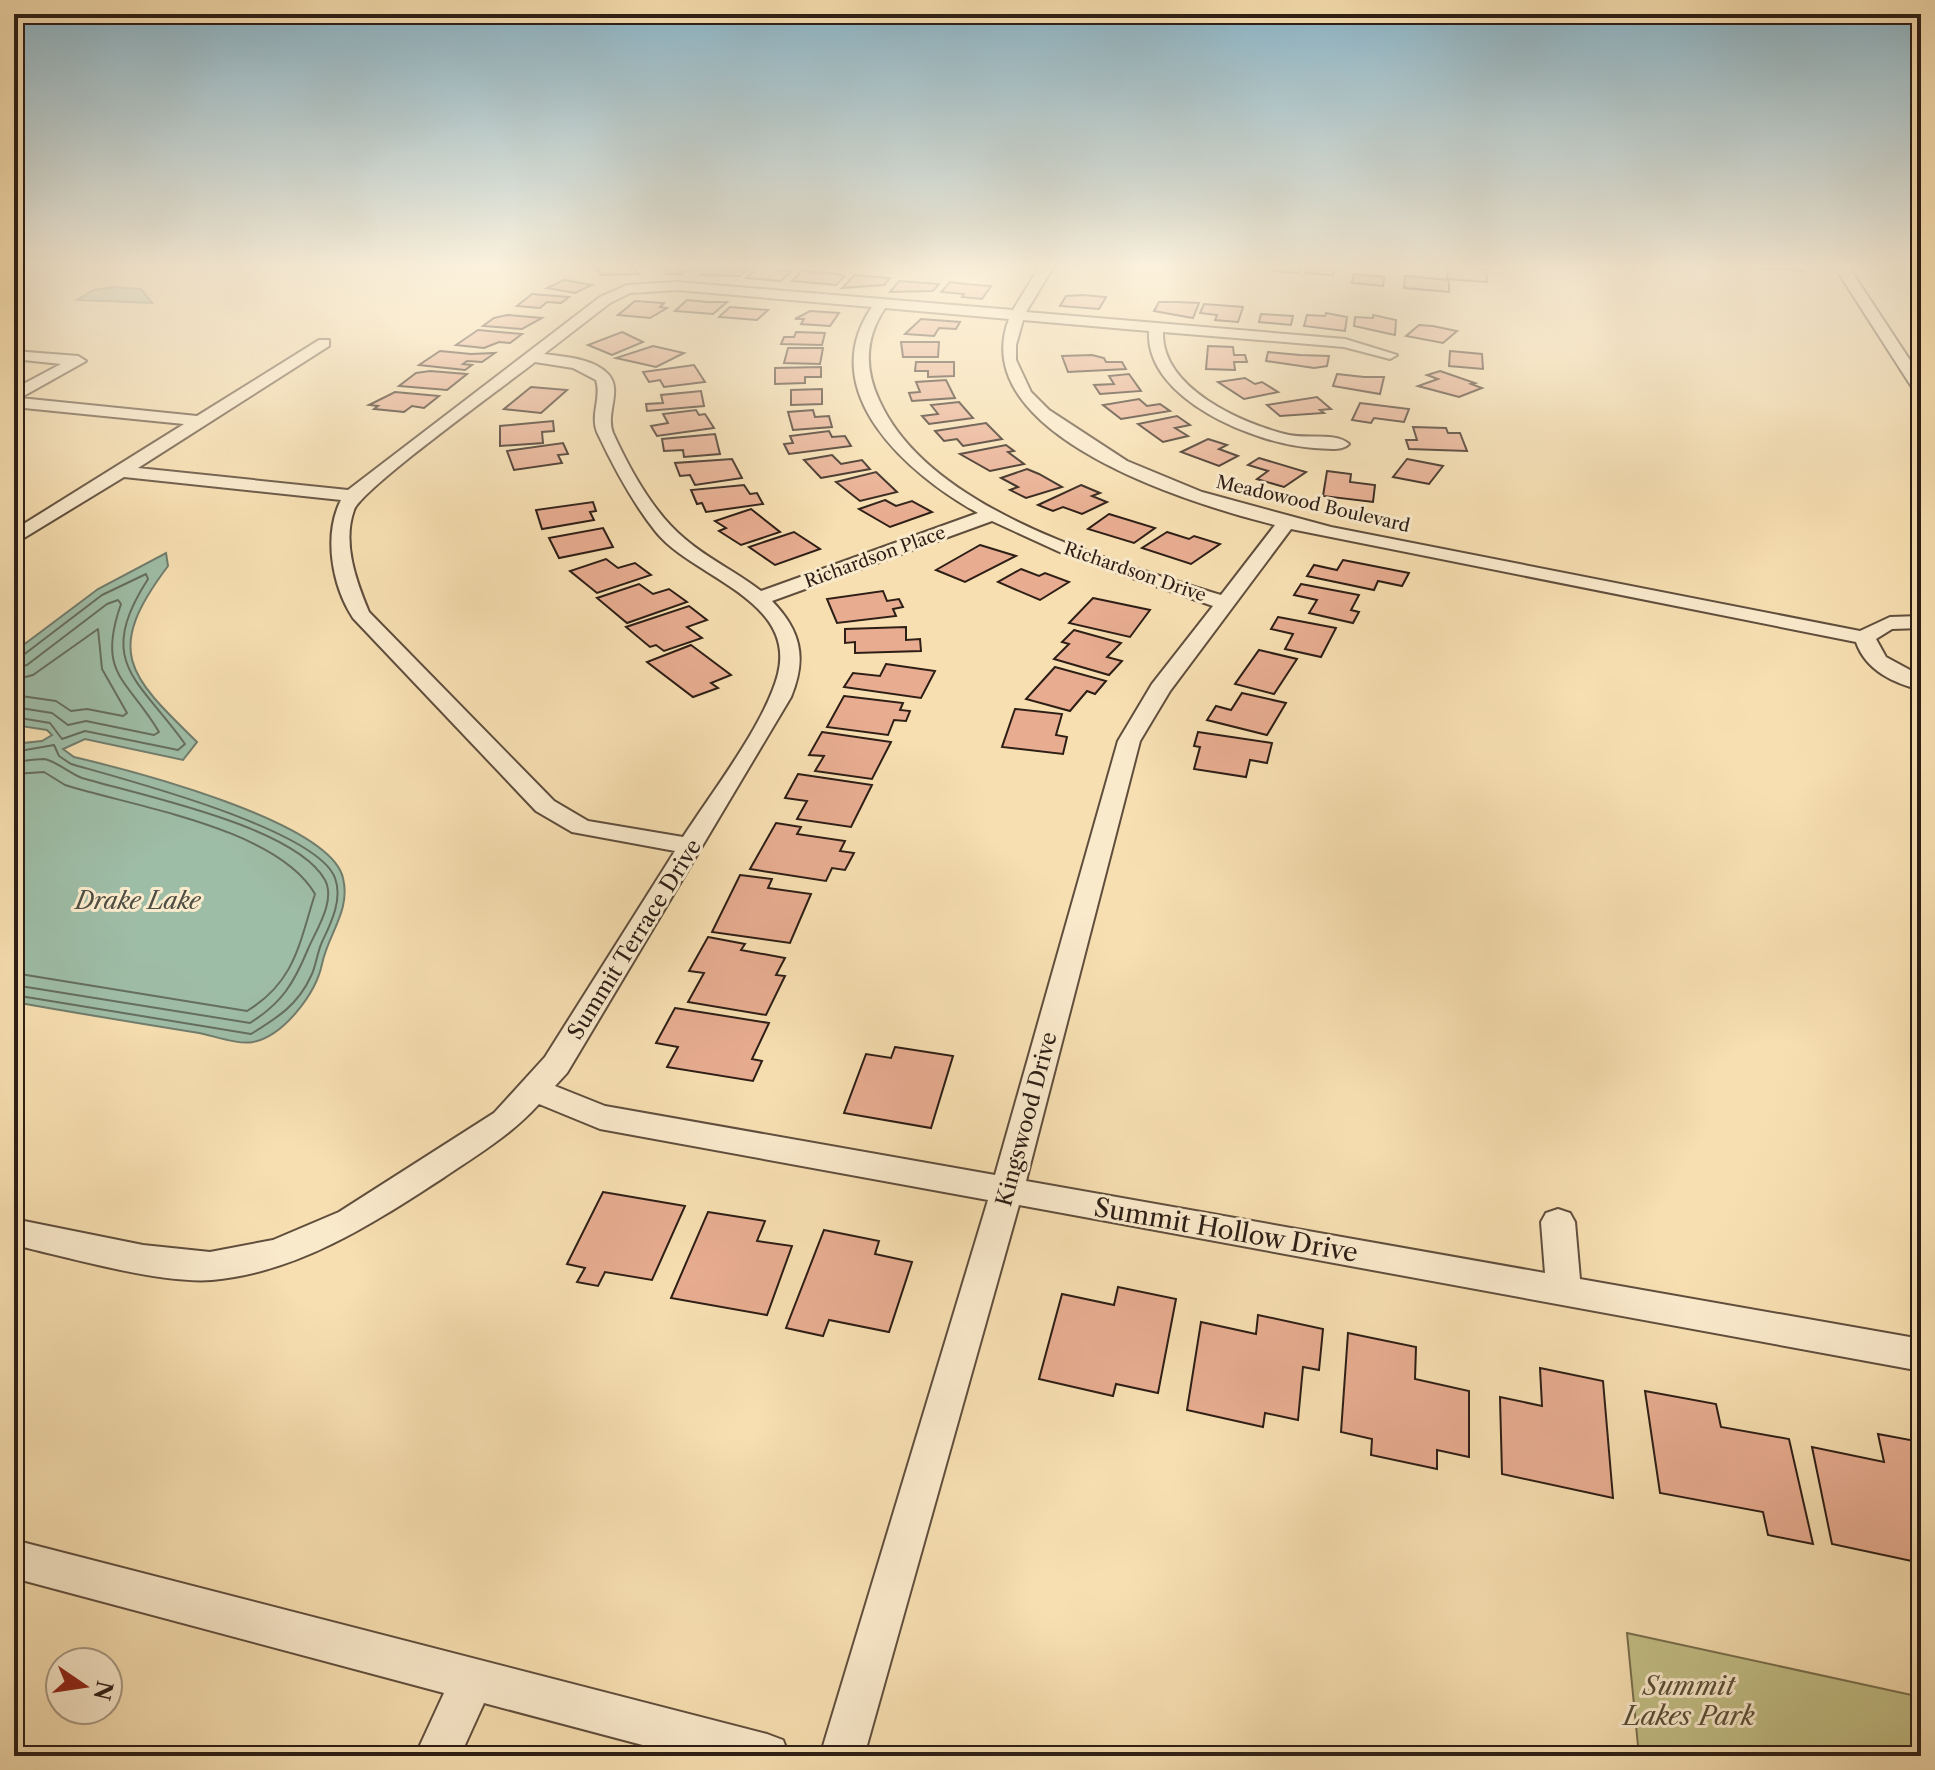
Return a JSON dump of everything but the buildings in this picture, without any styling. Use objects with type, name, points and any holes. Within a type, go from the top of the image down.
[{"type":"street","points":[[14,538],[315,349]]},
{"type":"street","points":[[543,349],[352,496],[344,509],[340,535],[350,592],[360,614],[545,806],[581,827],[691,846]]},
{"type":"street","name":"Richardson Drive","points":[[860,349],[858,355],[871,407],[881,425],[917,463],[993,514],[1127,574],[1224,603]]},
{"type":"street","name":"Meadowood Boulevard","points":[[1007,349],[1012,373],[1033,404],[1061,427],[1116,462],[1181,490],[1287,522],[1865,638]]},
{"type":"street","points":[[1154,349],[1159,362],[1174,380],[1207,405],[1262,432],[1288,440],[1341,444]]},
{"type":"street","points":[[1366,349],[1390,355]]},
{"type":"street","points":[[1895,349],[1921,389]]},
{"type":"street","points":[[14,355],[78,361],[14,395]]},
{"type":"street","name":"Summit Terrace Drive","points":[[14,1232],[143,1259],[210,1266],[277,1253],[351,1221],[505,1121],[556,1065],[761,731],[788,675],[792,654],[787,633],[776,616],[758,599],[687,551],[662,527],[602,425],[607,392],[602,377],[580,366],[532,357]]},
{"type":"street","points":[[14,402],[200,421]]},
{"type":"street","points":[[120,471],[352,496]]},
{"type":"street","name":"Richardson Place","points":[[758,599],[993,514]]},
{"type":"street","points":[[14,517],[43,520]]},
{"type":"street","name":"Kingswood Drive","points":[[842,1756],[1007,1191],[1129,741],[1160,689],[1287,522]]},
{"type":"street","points":[[1921,622],[1886,624],[1872,630],[1865,638],[1867,649],[1877,661],[1921,683]]},
{"type":"street","name":"Summit Hollow Drive","points":[[535,1090],[600,1117],[1921,1355]]},
{"type":"street","points":[[1558,1222],[1564,1292]]},
{"type":"street","points":[[14,1559],[767,1756]]},
{"type":"street","points":[[437,1756],[473,1679]]},
{"type":"green space","name":"Summit Lakes Park","points":[[1627,1633],[1921,1697],[1921,1756],[1639,1756]]},
{"type":"water","name":"Drake Lake","points":[[166,553],[168,566],[148,595],[136,620],[131,641],[132,660],[140,679],[154,698],[197,742],[183,760],[85,739],[63,749],[74,757],[180,786],[267,818],[303,837],[330,857],[343,878],[344,901],[319,975],[297,1012],[276,1031],[253,1042],[14,1002],[14,744],[42,741],[52,735],[47,730],[14,725],[14,652],[98,589]]}]
